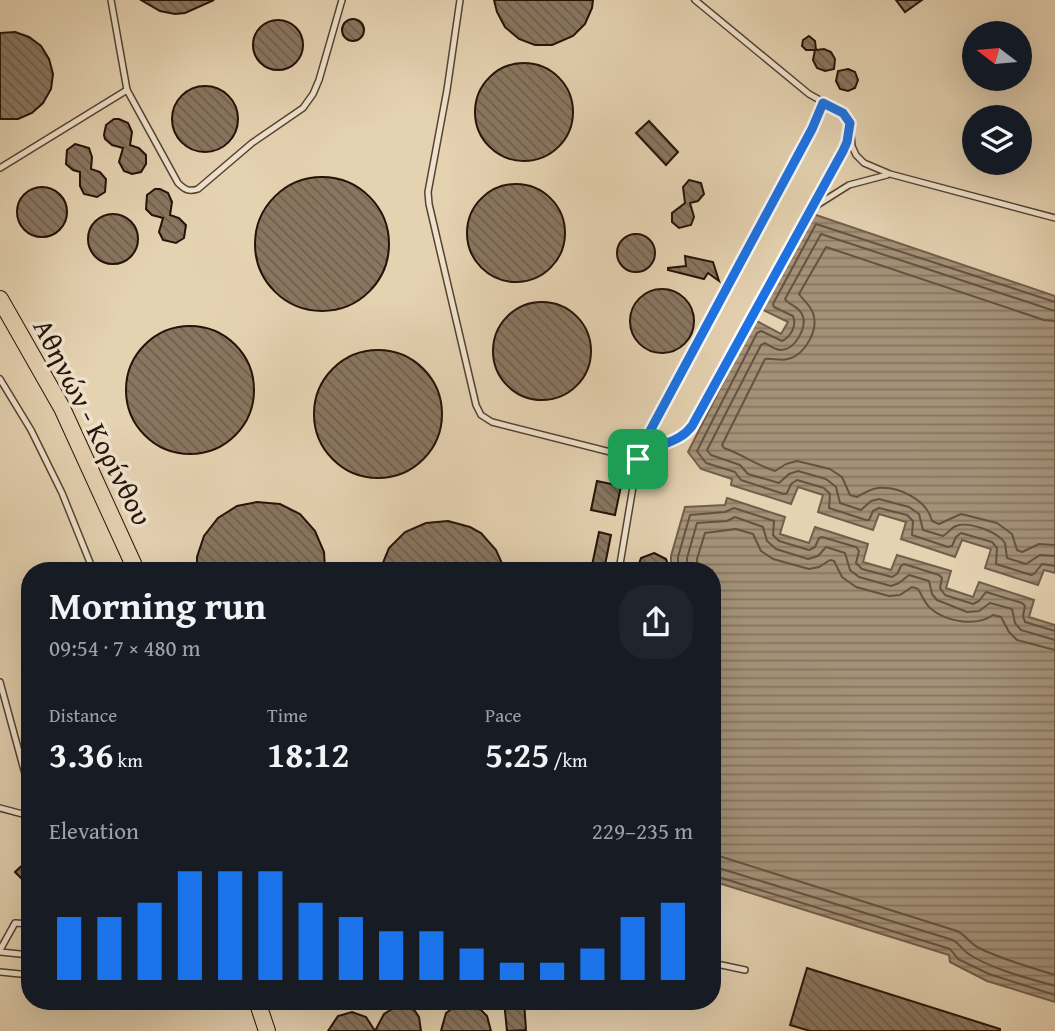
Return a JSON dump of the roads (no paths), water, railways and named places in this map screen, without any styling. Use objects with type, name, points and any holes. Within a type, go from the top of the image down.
[{"type":"main road","name":"Αθηνών - Κορίνθου","points":[[0,299],[62,408],[132,562]]},
{"type":"main road","points":[[260,1010],[267,1031]]},
{"type":"lane","points":[[111,0],[127,90],[178,183],[184,190],[191,191],[198,189],[252,143],[303,108],[319,80],[342,0]]},
{"type":"lane","points":[[460,0],[428,192],[476,405],[481,415],[492,422],[638,459]]},
{"type":"lane","points":[[695,0],[809,94],[843,113],[850,123],[852,146],[864,163],[890,174],[1055,218]]},
{"type":"lane","points":[[0,168],[127,90]]},
{"type":"lane","points":[[620,562],[638,459],[650,431],[812,129],[823,103]]},
{"type":"lane","points":[[638,459],[654,446],[678,440],[692,426],[843,151],[850,123]]},
{"type":"lane","points":[[806,216],[818,203],[849,185],[890,174]]},
{"type":"lane","points":[[0,379],[50,468],[90,562]]},
{"type":"lane","points":[[0,682],[21,759]]},
{"type":"lane","points":[[0,808],[21,814]]},
{"type":"lane","points":[[21,924],[15,923],[0,951],[21,954]]},
{"type":"lane","points":[[721,965],[745,970]]},
{"type":"lane","points":[[0,972],[21,974]]},
{"type":"water","points":[[813,214],[1055,296],[1055,573],[1044,570],[1038,585],[985,568],[991,549],[962,540],[955,557],[901,539],[906,522],[879,514],[873,530],[818,512],[823,495],[798,487],[791,504],[731,485],[732,479],[701,469],[688,452],[755,320],[781,334],[788,322],[761,309]]},
{"type":"water","points":[[727,498],[785,517],[780,534],[809,543],[815,527],[868,544],[863,562],[891,570],[897,555],[951,571],[946,588],[973,597],[979,582],[1034,600],[1029,617],[1055,625],[1055,1002],[987,981],[950,962],[949,955],[721,884],[721,562],[671,562],[671,556],[685,507],[725,505]]}]
